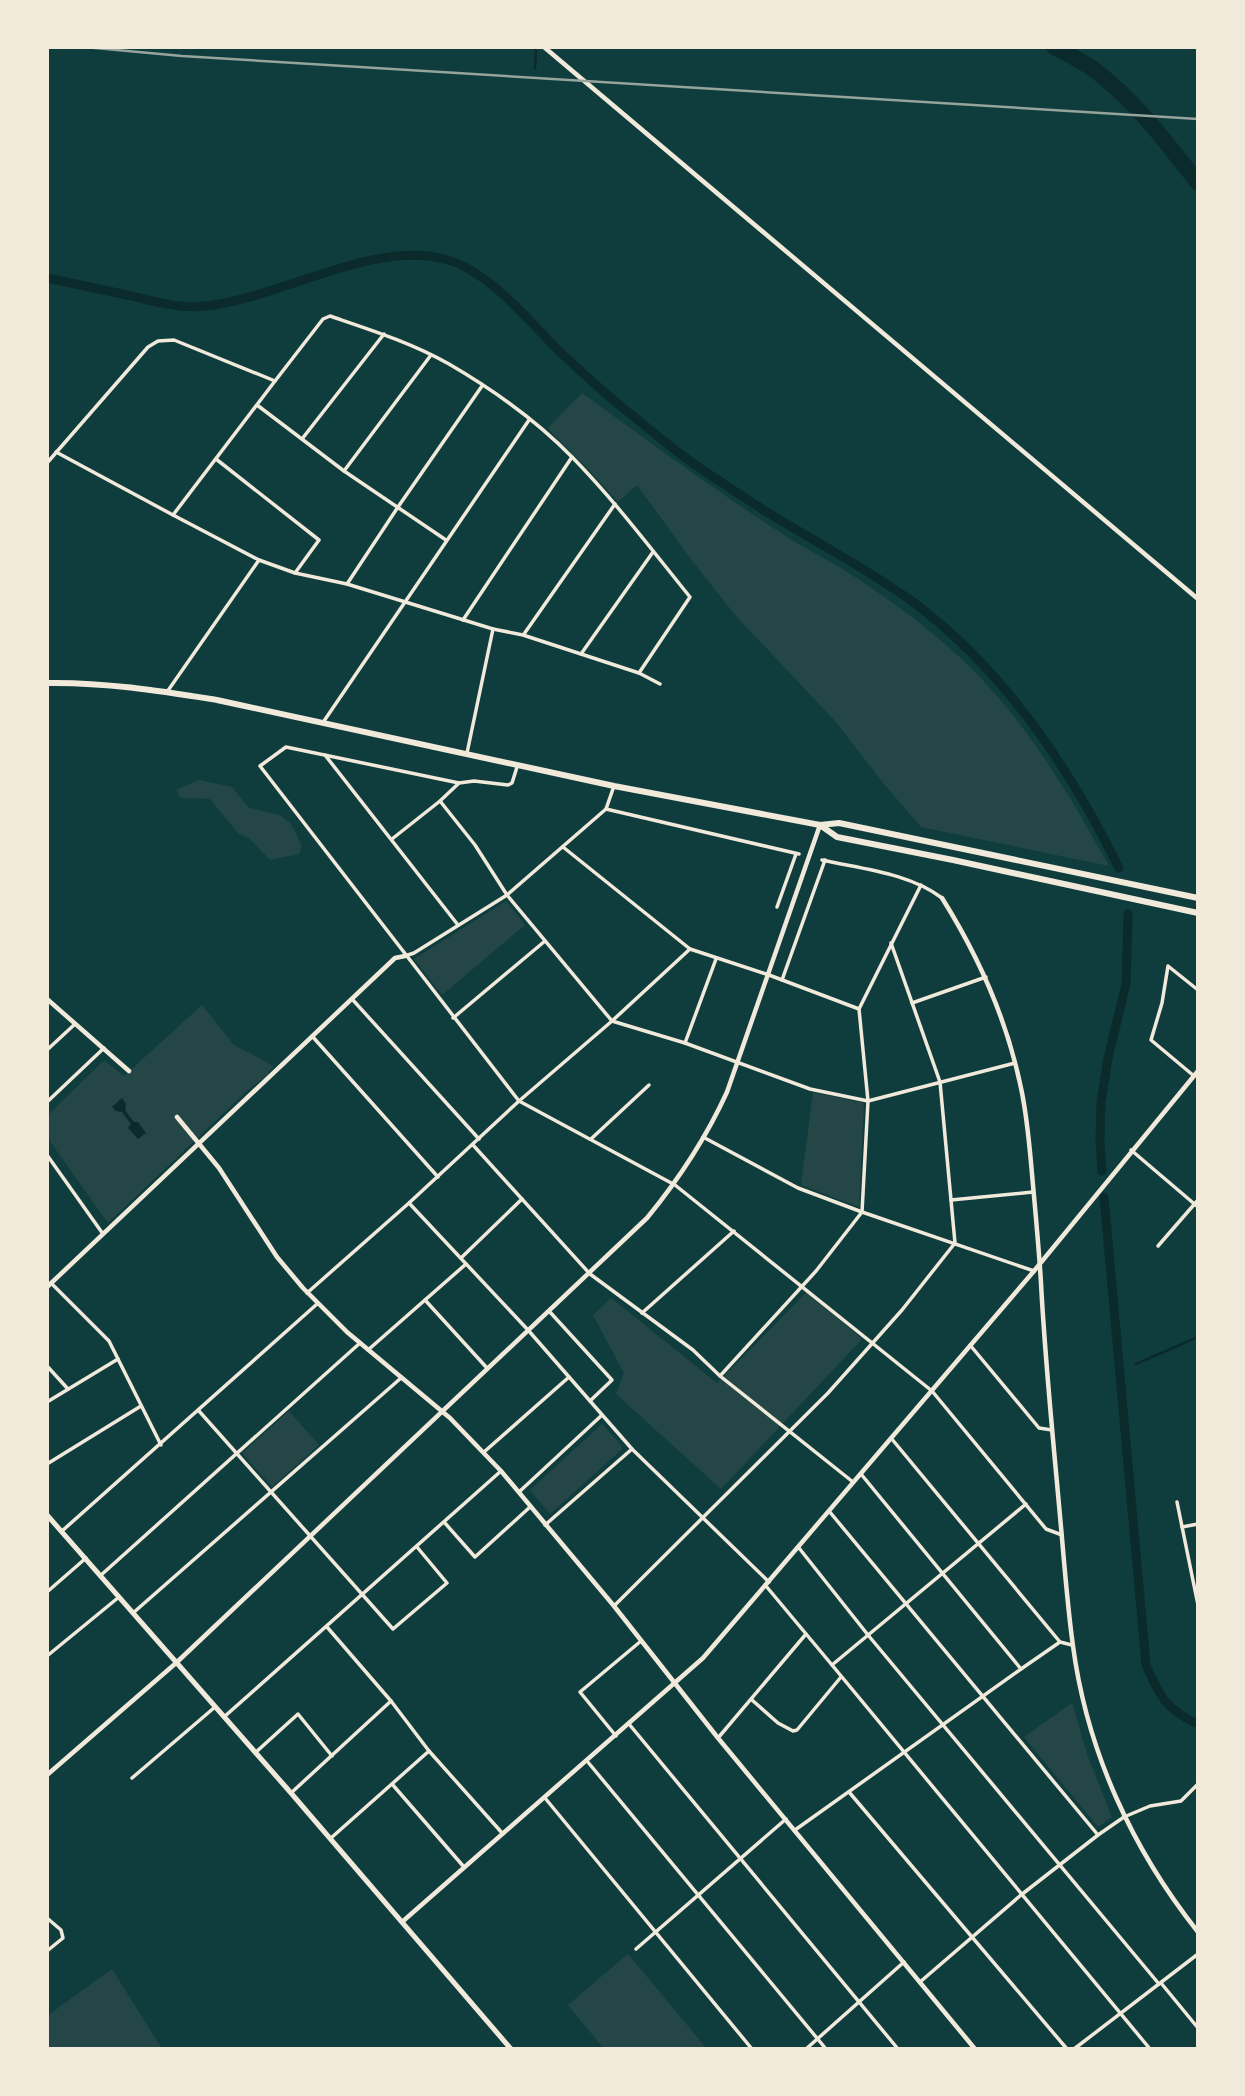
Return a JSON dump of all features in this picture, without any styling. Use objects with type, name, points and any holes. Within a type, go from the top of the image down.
[{"type":"highway","points":[[47,683],[92,684],[217,700],[614,786],[820,825],[838,823],[1198,898]]},
{"type":"highway","points":[[820,825],[837,837],[1198,913]]},
{"type":"main road","points":[[49,1519],[291,1793],[511,2049]]},
{"type":"street","points":[[544,47],[1198,599]]},
{"type":"street","points":[[173,515],[323,318],[330,316],[384,334],[451,365],[530,419],[572,457],[615,504],[690,597],[639,673]]},
{"type":"street","points":[[302,439],[384,334]]},
{"type":"street","points":[[47,463],[148,347],[158,341],[174,340],[275,381]]},
{"type":"street","points":[[344,471],[431,355]]},
{"type":"street","points":[[347,584],[482,386]]},
{"type":"street","points":[[257,405],[344,471],[447,540]]},
{"type":"street","points":[[322,723],[530,419]]},
{"type":"street","points":[[56,452],[259,560],[295,573],[347,584],[493,629],[523,635],[639,673],[660,684]]},
{"type":"street","points":[[463,620],[572,457]]},
{"type":"street","points":[[216,459],[319,540],[295,573]]},
{"type":"street","points":[[523,635],[615,504]]},
{"type":"street","points":[[581,654],[653,552]]},
{"type":"street","points":[[167,692],[259,560]]},
{"type":"street","points":[[467,754],[493,629]]},
{"type":"street","points":[[518,765],[512,783],[508,785],[474,781],[459,783],[286,747],[260,766],[519,1101],[675,1185],[802,1286],[932,1391],[1046,1529],[1062,1535]]},
{"type":"street","points":[[324,754],[458,925]]},
{"type":"street","points":[[391,839],[459,783]]},
{"type":"street","points":[[160,1445],[109,1341],[49,1285],[394,958],[414,953],[507,895],[606,810],[614,786]]},
{"type":"street","points":[[440,801],[475,845],[507,895],[612,1021],[685,1043],[810,1088],[867,1101],[1015,1063]]},
{"type":"street","points":[[606,810],[798,854],[777,907]]},
{"type":"street","points":[[47,1775],[176,1662],[312,1536],[590,1274],[647,1218],[675,1185],[714,1120],[738,1063],[820,825]]},
{"type":"street","points":[[562,847],[690,949],[859,1009]]},
{"type":"street","points":[[782,980],[824,860],[921,885],[942,898],[986,977],[1015,1063],[1028,1132],[1052,1430],[1072,1645],[1079,1681],[1095,1742],[1125,1817],[1160,1880],[1198,1932]]},
{"type":"street","points":[[720,1376],[802,1286],[862,1212],[867,1101],[859,1009],[921,885]]},
{"type":"street","points":[[453,1018],[545,941]]},
{"type":"street","points":[[614,1606],[828,1393],[902,1310],[955,1242],[940,1082],[891,943]]},
{"type":"street","points":[[307,1293],[690,949]]},
{"type":"street","points":[[685,1043],[716,959]]},
{"type":"street","points":[[402,1922],[676,1684],[703,1658],[799,1548],[1196,1074],[1152,1040],[1163,1003],[1167,966],[1198,990]]},
{"type":"street","points":[[912,1003],[986,977]]},
{"type":"street","points":[[47,999],[129,1070]]},
{"type":"street","points":[[352,999],[479,1139]]},
{"type":"street","points":[[47,1050],[75,1024]]},
{"type":"street","points":[[312,1037],[438,1177]]},
{"type":"street","points":[[47,1101],[104,1048]]},
{"type":"street","points":[[591,1139],[649,1085]]},
{"type":"street","points":[[177,1117],[200,1143],[277,1257],[317,1304],[442,1412],[501,1471],[975,2049]]},
{"type":"street","points":[[704,1138],[798,1188],[1034,1270]]},
{"type":"street","points":[[473,1145],[590,1274],[693,1350],[720,1376],[853,1482]]},
{"type":"street","points":[[1131,1150],[1196,1206]]},
{"type":"street","points":[[47,1155],[103,1234]]},
{"type":"street","points":[[951,1200],[1033,1192]]},
{"type":"street","points":[[461,1258],[522,1199]]},
{"type":"street","points":[[1158,1246],[1196,1206],[1198,1199]]},
{"type":"street","points":[[409,1203],[528,1330],[632,1449],[768,1584],[841,1677],[1150,2049]]},
{"type":"street","points":[[642,1312],[733,1231]]},
{"type":"street","points":[[368,1350],[466,1264]]},
{"type":"street","points":[[425,1300],[488,1368]]},
{"type":"street","points":[[62,1531],[317,1304]]},
{"type":"street","points":[[550,1311],[612,1380],[590,1401]]},
{"type":"street","points":[[100,1576],[360,1343]]},
{"type":"street","points":[[970,1345],[1039,1428],[1052,1430]]},
{"type":"street","points":[[47,1402],[118,1359]]},
{"type":"street","points":[[47,1366],[68,1389]]},
{"type":"street","points":[[484,1452],[569,1377]]},
{"type":"street","points":[[133,1613],[401,1378]]},
{"type":"street","points":[[47,1464],[141,1406]]},
{"type":"street","points":[[199,1411],[393,1629],[447,1583],[416,1547]]},
{"type":"street","points":[[518,1492],[602,1415]]},
{"type":"street","points":[[891,1438],[1060,1642],[1072,1645]]},
{"type":"street","points":[[545,1525],[632,1449]]},
{"type":"street","points":[[224,1717],[501,1471]]},
{"type":"street","points":[[861,1474],[1021,1669]]},
{"type":"street","points":[[1177,1502],[1198,1605]]},
{"type":"street","points":[[832,1665],[1026,1504]]},
{"type":"street","points":[[444,1522],[475,1557],[530,1507]]},
{"type":"street","points":[[829,1511],[1098,1836]]},
{"type":"street","points":[[1182,1527],[1198,1524]]},
{"type":"street","points":[[799,1548],[868,1635],[1198,2028]]},
{"type":"street","points":[[47,1592],[86,1558]]},
{"type":"street","points":[[47,1656],[119,1597]]},
{"type":"street","points":[[327,1627],[391,1701],[429,1752],[503,1835]]},
{"type":"street","points":[[718,1738],[806,1634]]},
{"type":"street","points":[[615,1736],[580,1692],[641,1641]]},
{"type":"street","points":[[795,1830],[1060,1642]]},
{"type":"street","points":[[752,1700],[778,1723],[793,1731],[797,1730],[841,1677]]},
{"type":"street","points":[[291,1793],[391,1701]]},
{"type":"street","points":[[132,1778],[215,1707]]},
{"type":"street","points":[[255,1753],[298,1714],[332,1756]]},
{"type":"street","points":[[629,1724],[898,2049]]},
{"type":"street","points":[[330,1839],[429,1752]]},
{"type":"street","points":[[587,1761],[826,2049]]},
{"type":"street","points":[[392,1784],[464,1867]]},
{"type":"street","points":[[920,1982],[1021,1895],[1098,1836],[1125,1817],[1150,1806],[1181,1801],[1198,1784]]},
{"type":"street","points":[[849,1792],[1066,2049]]},
{"type":"street","points":[[545,1798],[752,2049]]},
{"type":"street","points":[[636,1949],[786,1819]]},
{"type":"street","points":[[47,1918],[61,1930],[63,1938],[47,1951]]},
{"type":"street","points":[[1074,2049],[1198,1954]]},
{"type":"street","points":[[806,2049],[904,1962]]},
{"type":"shaded area","points":[[582,393],[790,539],[873,589],[947,646],[994,693],[1031,740],[1080,814],[1109,866],[921,827],[835,721],[736,616],[637,485],[618,502],[549,430]]},
{"type":"shaded area","points":[[199,780],[232,787],[249,808],[280,815],[291,824],[302,846],[299,854],[270,860],[249,838],[238,833],[210,799],[181,798],[176,790]]},
{"type":"shaded area","points":[[506,901],[525,925],[442,995],[414,959]]},
{"type":"shaded area","points":[[202,1005],[234,1045],[273,1067],[268,1075],[249,1089],[108,1223],[47,1137],[47,1116],[102,1062],[105,1061],[124,1076]]},
{"type":"shaded area","points":[[813,1092],[864,1103],[859,1207],[801,1185]]},
{"type":"shaded area","points":[[122,1098],[126,1104],[125,1110],[146,1133],[138,1139],[128,1128],[131,1124],[122,1112],[112,1107]]},
{"type":"shaded area","points":[[808,1291],[862,1339],[721,1489],[616,1394],[624,1373],[593,1315],[611,1298],[717,1383]]},
{"type":"shaded area","points":[[289,1411],[319,1445],[272,1487],[242,1453]]},
{"type":"shaded area","points":[[602,1424],[622,1449],[550,1514],[530,1490]]},
{"type":"shaded area","points":[[1072,1703],[1087,1754],[1112,1817],[1098,1827],[1024,1737]]},
{"type":"shaded area","points":[[628,1954],[707,2049],[604,2049],[568,2005]]},
{"type":"shaded area","points":[[112,1969],[162,2049],[47,2049],[47,2016]]},
{"type":"waterway","points":[[533,47],[536,51],[535,68]]},
{"type":"waterway","points":[[1054,47],[1076,58],[1111,83],[1150,124],[1198,183]]},
{"type":"waterway","points":[[47,278],[168,304],[196,307],[234,301],[387,257],[416,255],[445,259],[461,265],[506,297],[590,380],[680,454],[775,517],[883,581],[949,632],[979,661],[1033,725],[1080,795],[1119,868]]},
{"type":"waterway","points":[[1102,1171],[1101,1102],[1108,1058],[1126,984],[1128,914]]},
{"type":"waterway","points":[[1104,1197],[1146,1665],[1155,1685],[1171,1707],[1198,1724]]},
{"type":"waterway","points":[[1136,1364],[1198,1337]]},
{"type":"railway","points":[[84,47],[182,56],[1198,119]]}]
